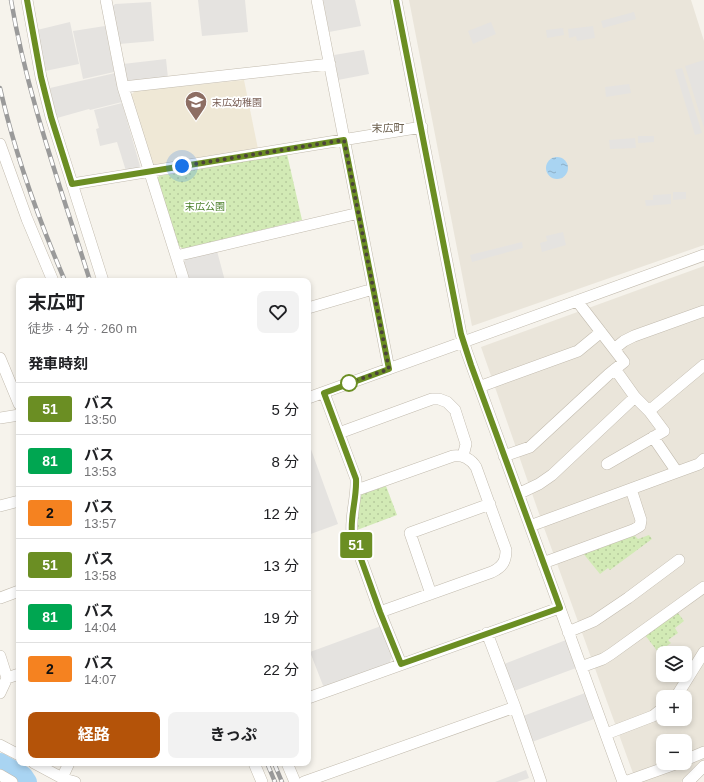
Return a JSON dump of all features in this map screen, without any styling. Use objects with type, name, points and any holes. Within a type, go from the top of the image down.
[{"type":"street","points":[[27,0],[41,77],[51,117],[102,278]]},
{"type":"street","points":[[106,0],[123,86],[183,278]]},
{"type":"street","points":[[317,0],[389,369]]},
{"type":"street","points":[[396,0],[463,342],[624,782],[658,770]]},
{"type":"street","points":[[123,86],[330,64]]},
{"type":"street","points":[[72,184],[422,128]]},
{"type":"street","points":[[0,144],[24,211],[52,278]]},
{"type":"street","points":[[176,256],[359,213]]},
{"type":"street","points":[[311,397],[704,255]]},
{"type":"street","points":[[311,307],[373,289]]},
{"type":"street","points":[[504,456],[530,447],[624,362],[577,301]]},
{"type":"street","points":[[614,349],[624,341],[634,336],[704,311]]},
{"type":"street","points":[[479,388],[578,351],[601,332]]},
{"type":"street","points":[[0,358],[16,397]]},
{"type":"street","points":[[649,411],[704,365]]},
{"type":"street","points":[[607,464],[664,431],[649,411],[635,397],[615,369]]},
{"type":"street","points":[[324,393],[356,479],[357,490],[351,526],[352,534],[380,612],[401,664]]},
{"type":"street","points":[[518,494],[539,484],[552,475],[635,397]]},
{"type":"street","points":[[339,433],[432,399],[439,399],[447,402],[455,410],[466,444],[463,456]]},
{"type":"street","points":[[0,418],[16,415]]},
{"type":"street","points":[[653,437],[677,472]]},
{"type":"street","points":[[357,490],[453,456],[463,456],[469,458],[476,467],[506,550],[504,564],[492,572],[380,612]]},
{"type":"street","points":[[530,526],[699,464],[704,459]]},
{"type":"street","points":[[543,563],[633,530],[640,526],[641,520],[631,489]]},
{"type":"street","points":[[0,506],[16,502]]},
{"type":"street","points":[[431,594],[410,533],[490,504]]},
{"type":"street","points":[[568,632],[594,621],[679,560]]},
{"type":"street","points":[[581,667],[603,659],[611,654],[704,587]]},
{"type":"street","points":[[0,598],[16,592]]},
{"type":"street","points":[[311,697],[560,608]]},
{"type":"street","points":[[488,633],[515,707],[539,781]]},
{"type":"street","points":[[680,690],[704,652]]},
{"type":"street","points":[[0,656],[7,678],[0,692]]},
{"type":"street","points":[[7,678],[16,675]]},
{"type":"street","points":[[304,782],[515,707]]},
{"type":"street","points":[[606,734],[656,714]]},
{"type":"street","points":[[0,745],[16,753]]},
{"type":"street","points":[[692,757],[704,752]]},
{"type":"street","points":[[40,766],[66,780],[68,766]]},
{"type":"street","points":[[255,766],[262,782]]},
{"type":"street","points":[[288,766],[294,782]]},
{"type":"street","points":[[688,782],[704,766]]},
{"type":"street","points":[[0,775],[12,782]]},
{"type":"shaded area","points":[[198,0],[245,0],[248,32],[202,36]]},
{"type":"shaded area","points":[[323,0],[355,0],[361,26],[329,32]]},
{"type":"shaded area","points":[[409,0],[691,0],[704,41],[704,245],[472,326]]},
{"type":"shaded area","points":[[151,2],[154,41],[119,44],[112,7],[115,4]]},
{"type":"shaded area","points":[[634,12],[636,19],[603,28],[601,21]]},
{"type":"shaded area","points":[[70,22],[79,64],[45,71],[37,30]]},
{"type":"shaded area","points":[[491,22],[496,34],[473,44],[468,31]]},
{"type":"shaded area","points":[[105,26],[114,72],[83,79],[73,31]]},
{"type":"shaded area","points":[[593,26],[595,38],[577,41],[576,36],[569,38],[568,29]]},
{"type":"shaded area","points":[[563,28],[564,35],[547,38],[546,30]]},
{"type":"shaded area","points":[[364,50],[369,74],[338,80],[334,55]]},
{"type":"shaded area","points":[[166,59],[168,78],[130,82],[126,79],[123,64]]},
{"type":"shaded area","points":[[704,60],[704,128],[685,66]]},
{"type":"shaded area","points":[[682,68],[702,133],[695,135],[675,70]]},
{"type":"shaded area","points":[[115,73],[122,102],[57,118],[50,88]]},
{"type":"shaded area","name":"末広幼稚園","points":[[244,80],[258,149],[156,165],[152,163],[131,95],[135,91]]},
{"type":"shaded area","points":[[629,84],[631,93],[606,97],[605,87]]},
{"type":"shaded area","points":[[122,103],[140,166],[139,168],[126,171],[117,142],[100,146],[96,129],[99,128],[94,110]]},
{"type":"shaded area","points":[[638,136],[654,136],[654,142],[638,143]]},
{"type":"shaded area","points":[[635,138],[636,148],[610,149],[609,140]]},
{"type":"shaded area","points":[[673,192],[686,192],[686,199],[673,200]]},
{"type":"shaded area","points":[[671,194],[671,204],[646,206],[645,200],[653,200],[653,195]]},
{"type":"shaded area","points":[[563,232],[566,245],[542,252],[540,243],[547,241],[546,236]]},
{"type":"shaded area","points":[[522,242],[523,248],[472,262],[470,255]]},
{"type":"shaded area","points":[[217,251],[224,278],[189,278],[184,263],[185,259]]},
{"type":"shaded area","points":[[704,266],[704,760],[681,782],[627,782],[634,776],[543,525],[481,347]]},
{"type":"shaded area","points":[[311,449],[338,524],[311,534]]},
{"type":"shaded area","points":[[381,626],[392,657],[389,664],[324,688],[311,652]]},
{"type":"shaded area","points":[[566,640],[576,668],[514,691],[504,664]]},
{"type":"shaded area","points":[[585,693],[594,719],[532,742],[523,716]]},
{"type":"shaded area","points":[[526,770],[529,778],[517,782],[495,782]]},
{"type":"green space","name":"末広公園","points":[[287,154],[302,220],[183,249],[179,246],[157,179],[159,176]]},
{"type":"green space","points":[[386,486],[397,515],[357,530],[361,494]]},
{"type":"green space","points":[[633,534],[638,539],[649,535],[652,539],[610,570],[608,568],[600,574],[582,552]]},
{"type":"green space","points":[[678,613],[684,621],[675,628],[678,633],[668,640],[671,643],[667,646],[656,646],[656,649],[645,635]]},
{"type":"water","points":[[557,157],[565,160],[568,168],[565,176],[557,179],[549,176],[546,168],[549,160]]},
{"type":"waterway","points":[[0,763],[23,776],[27,782]]},
{"type":"railway","points":[[11,0],[35,107],[89,278]]},
{"type":"railway","points":[[0,88],[28,186],[64,278]]},
{"type":"railway","points":[[268,766],[275,782]]},
{"type":"railway","points":[[275,766],[282,782]]},
{"type":"bus line","name":"51","points":[[27,0],[41,77],[51,117],[72,184],[344,140],[389,369],[324,393],[356,479],[357,490],[351,526],[352,534],[380,612],[401,664],[560,608],[461,334],[407,49],[396,0]]},
{"type":"place","name":"末広幼稚園","points":[[196,122]]},
{"type":"district","name":"末広町","points":[[388,128]]},
{"type":"route","points":[[182,166],[344,140],[389,369],[349,383]]}]
